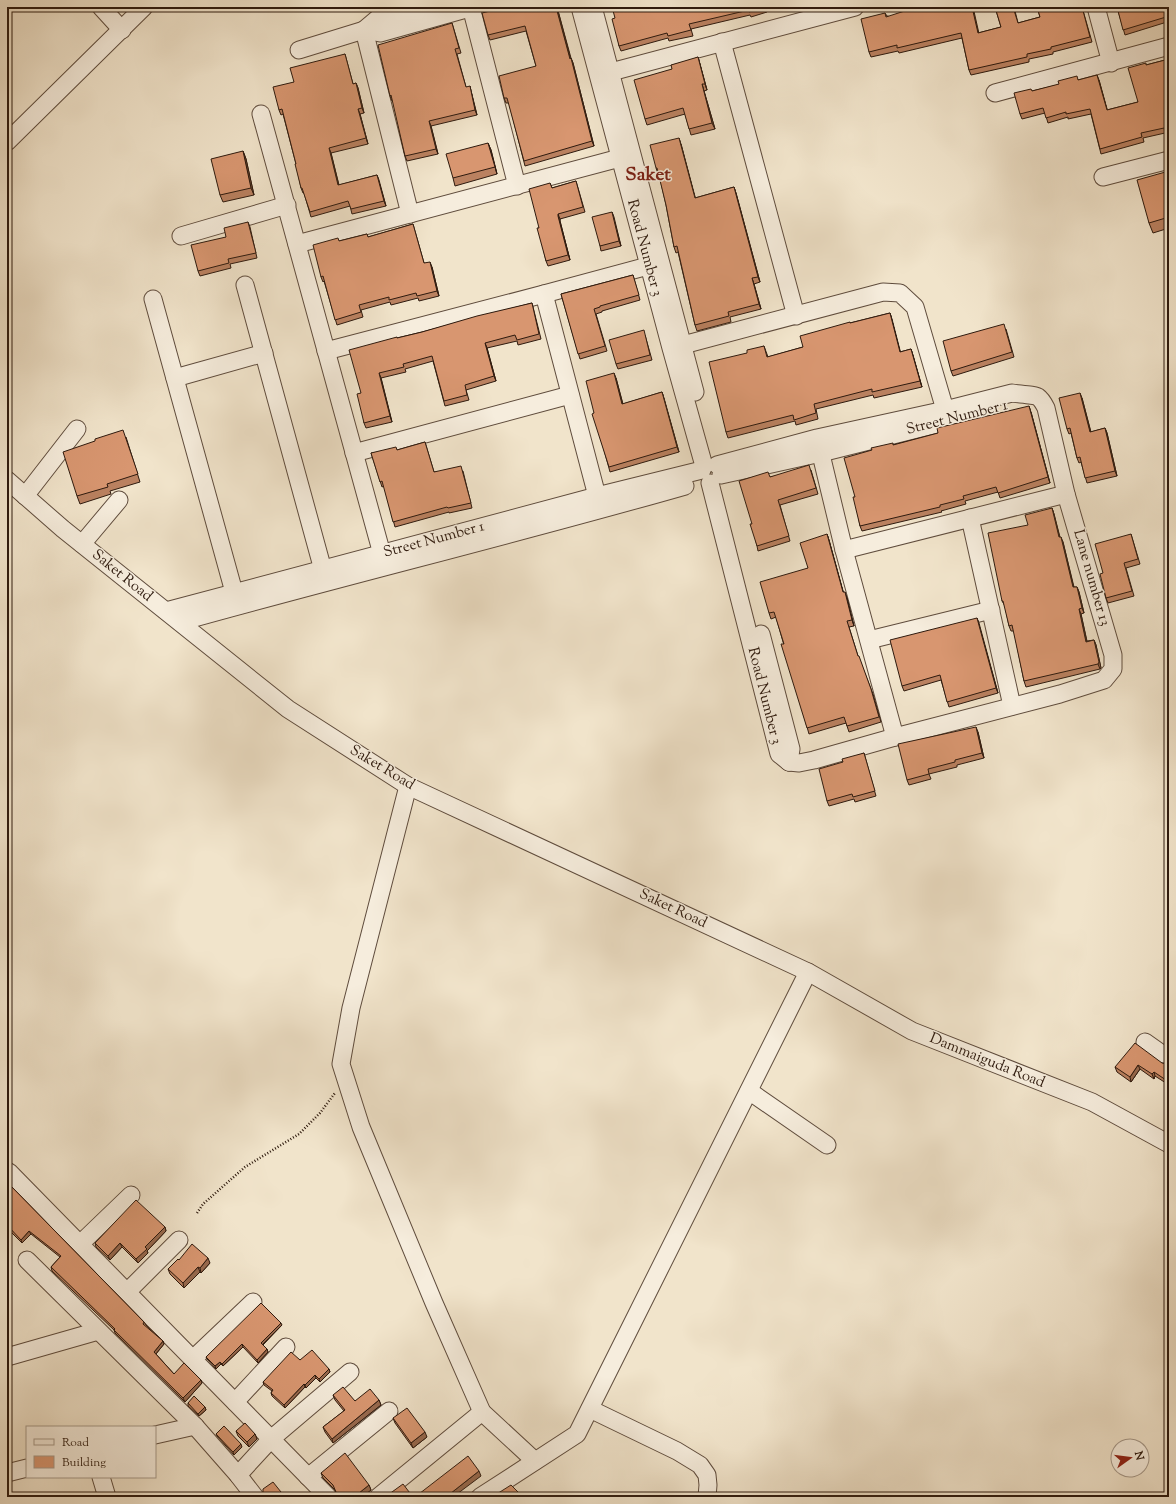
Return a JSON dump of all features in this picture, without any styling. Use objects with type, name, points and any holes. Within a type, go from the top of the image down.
[{"type":"street","points":[[101,7],[122,30]]},
{"type":"street","points":[[7,142],[144,7]]},
{"type":"street","points":[[299,50],[364,30],[377,19],[421,7]]},
{"type":"street","points":[[364,30],[380,33],[472,7],[517,186]]},
{"type":"street","name":"Road Number 3","points":[[580,7],[626,156],[711,473],[791,749],[789,762]]},
{"type":"street","name":"Road Number 3","points":[[593,7],[611,72],[626,156]]},
{"type":"street","points":[[611,72],[722,42],[807,13],[855,7]]},
{"type":"street","points":[[1096,7],[1111,63]]},
{"type":"street","points":[[364,30],[410,214]]},
{"type":"street","points":[[722,42],[796,316]]},
{"type":"street","points":[[995,93],[1111,63],[1169,46]]},
{"type":"street","points":[[261,114],[383,560]]},
{"type":"street","points":[[297,244],[626,156]]},
{"type":"street","points":[[1103,177],[1169,160]]},
{"type":"street","points":[[181,236],[287,205]]},
{"type":"street","points":[[326,351],[655,264]]},
{"type":"street","name":"Road Number 3","points":[[655,264],[683,345],[711,473]]},
{"type":"street","points":[[245,285],[323,570]]},
{"type":"street","points":[[683,345],[883,292],[900,294],[915,307],[947,415]]},
{"type":"street","points":[[544,294],[597,496]]},
{"type":"street","points":[[153,299],[236,600]]},
{"type":"street","points":[[175,378],[264,353]]},
{"type":"street","name":"Street Number 1","points":[[166,611],[236,600],[383,560],[597,496],[711,473],[947,415],[1012,393],[1023,395]]},
{"type":"street","points":[[354,453],[570,395]]},
{"type":"street","name":"Lane number 13","points":[[789,762],[799,763],[814,760],[895,737],[1060,694],[1104,680],[1113,669],[1113,656],[1066,494],[1046,408],[1039,397],[1035,395],[1023,395]]},
{"type":"street","points":[[25,496],[78,429]]},
{"type":"street","points":[[819,446],[844,550],[895,737]]},
{"type":"street","name":"Street Number 1","points":[[180,622],[236,600],[323,570],[383,560],[600,510],[711,473]]},
{"type":"street","name":"Saket Road","points":[[7,480],[82,544],[288,709],[408,786],[808,972]]},
{"type":"street","points":[[844,550],[1066,494]]},
{"type":"street","points":[[82,544],[119,500]]},
{"type":"street","points":[[970,518],[1012,706]]},
{"type":"street","points":[[869,640],[991,610]]},
{"type":"street","points":[[408,786],[350,1008],[341,1064],[364,1134],[434,1303],[482,1412],[535,1461]]},
{"type":"street","points":[[488,1495],[535,1461],[577,1434],[808,972]]},
{"type":"street","name":"Dammaiguda Road","points":[[808,972],[912,1031],[1092,1102],[1169,1144]]},
{"type":"street","points":[[1145,1042],[1169,1059]]},
{"type":"street","points":[[749,1091],[827,1145]]},
{"type":"street","points":[[9,1172],[328,1497]]},
{"type":"street","points":[[80,1244],[131,1195]]},
{"type":"street","points":[[127,1292],[179,1240]]},
{"type":"street","points":[[27,1260],[195,1426],[238,1475],[255,1497]]},
{"type":"street","points":[[193,1359],[253,1302]]},
{"type":"street","points":[[7,1357],[98,1330]]},
{"type":"street","points":[[235,1402],[286,1347]]},
{"type":"street","points":[[238,1475],[271,1439],[350,1372]]},
{"type":"street","points":[[590,1409],[677,1451],[700,1465],[707,1475],[707,1497]]},
{"type":"street","points":[[308,1477],[389,1411]]},
{"type":"street","points":[[378,1497],[482,1412]]},
{"type":"street","points":[[156,1435],[195,1426]]},
{"type":"street","points":[[7,1473],[26,1468]]},
{"type":"street","points":[[101,1478],[108,1497]]},
{"type":"path","points":[[197,1213],[203,1204],[245,1167],[299,1134],[320,1114],[345,1078]]},
{"type":"building","points":[[506,7],[556,7],[570,59],[571,58],[592,141],[524,161],[507,98],[504,98],[499,76],[536,66],[525,26],[488,35],[482,13]]},
{"type":"building","points":[[612,7],[765,7],[749,12],[749,10],[689,24],[691,30],[668,36],[667,33],[619,46],[612,19],[615,18]]},
{"type":"building","points":[[917,7],[972,7],[978,33],[1001,27],[995,7],[1013,7],[1018,23],[1040,17],[1037,7],[1082,7],[1090,37],[1051,47],[1051,49],[1027,54],[1027,57],[969,70],[961,33],[897,48],[897,45],[869,52],[861,19],[885,13],[886,17]]},
{"type":"building","points":[[1117,7],[1163,7],[1166,17],[1123,30]]},
{"type":"building","points":[[452,23],[459,48],[455,49],[466,87],[470,86],[475,110],[429,121],[436,149],[405,156],[378,45]]},
{"type":"building","points":[[345,54],[353,84],[356,83],[362,108],[358,109],[366,138],[329,148],[338,185],[377,175],[384,201],[351,209],[348,201],[310,212],[301,188],[282,109],[279,110],[273,87],[294,82],[290,68]]},
{"type":"building","points":[[698,57],[705,84],[702,84],[712,123],[689,129],[683,108],[645,119],[634,80],[672,69],[671,65]]},
{"type":"building","points":[[1169,59],[1169,131],[1165,132],[1164,128],[1141,133],[1142,137],[1100,149],[1090,109],[1066,114],[1066,112],[1046,118],[1043,108],[1020,114],[1014,93],[1031,89],[1032,91],[1059,84],[1058,81],[1077,76],[1078,80],[1097,75],[1107,110],[1138,102],[1128,68]]},
{"type":"building","points":[[679,138],[695,198],[734,187],[758,277],[752,278],[759,304],[728,312],[729,316],[695,325],[677,246],[674,247],[666,205],[650,145]]},
{"type":"building","points":[[488,143],[495,167],[453,178],[446,154]]},
{"type":"building","points":[[243,151],[251,188],[220,195],[211,159]]},
{"type":"building","points":[[1169,171],[1169,217],[1149,223],[1137,180]]},
{"type":"building","points":[[576,181],[583,207],[558,214],[568,255],[546,261],[529,189],[550,183],[552,188]]},
{"type":"building","points":[[612,212],[619,241],[600,246],[592,217]]},
{"type":"building","points":[[248,222],[256,253],[228,259],[229,263],[198,271],[191,245],[226,237],[224,228]]},
{"type":"building","points":[[413,224],[424,263],[430,262],[437,291],[417,296],[416,293],[389,300],[389,297],[359,305],[361,312],[335,320],[323,276],[321,277],[313,245],[338,238],[339,241],[367,234],[368,237]]},
{"type":"building","points":[[633,275],[639,295],[594,309],[605,346],[578,354],[561,294]]},
{"type":"building","points":[[532,303],[539,334],[517,340],[515,335],[485,343],[494,376],[465,385],[467,395],[444,401],[432,356],[403,364],[404,367],[379,373],[390,416],[364,423],[357,394],[361,393],[349,350]]},
{"type":"building","points":[[890,313],[900,352],[911,349],[920,381],[872,392],[872,389],[814,404],[816,413],[794,420],[793,415],[726,432],[709,362],[747,353],[747,350],[764,346],[767,357],[803,347],[800,336]]},
{"type":"building","points":[[1004,324],[1012,352],[951,371],[943,341]]},
{"type":"building","points":[[644,330],[650,355],[616,364],[609,340]]},
{"type":"building","points":[[614,373],[622,404],[662,392],[677,447],[609,467],[592,414],[594,413],[586,381]]},
{"type":"building","points":[[1080,393],[1090,432],[1105,428],[1115,471],[1085,478],[1080,457],[1077,458],[1070,428],[1067,429],[1059,398]]},
{"type":"building","points":[[1029,406],[1048,477],[998,493],[996,487],[963,496],[964,499],[940,505],[940,507],[860,526],[853,497],[855,497],[844,458],[872,450],[871,448],[893,443],[893,445],[938,433],[937,428]]},
{"type":"building","points":[[123,430],[138,474],[107,484],[108,487],[77,496],[63,452]]},
{"type":"building","points":[[425,442],[434,472],[461,466],[471,503],[447,507],[393,522],[382,481],[380,482],[371,453],[396,447],[397,450]]},
{"type":"building","points":[[809,465],[816,488],[778,500],[789,536],[757,546],[739,481],[768,472],[770,477]]},
{"type":"building","points":[[1052,508],[1059,537],[1061,537],[1073,587],[1077,587],[1082,608],[1079,609],[1086,642],[1094,640],[1099,662],[1098,664],[1024,681],[1012,625],[1009,626],[1002,601],[988,533],[1028,525],[1025,515]]},
{"type":"building","points":[[827,534],[852,620],[847,621],[858,656],[871,689],[879,717],[847,726],[844,717],[807,728],[781,644],[784,644],[774,612],[769,613],[760,582],[808,568],[800,543]]},
{"type":"building","points":[[1131,534],[1138,559],[1124,563],[1132,591],[1106,598],[1100,574],[1103,573],[1095,544]]},
{"type":"building","points":[[977,618],[996,688],[947,702],[940,675],[902,686],[890,640]]},
{"type":"building","points":[[976,727],[982,753],[928,769],[929,774],[907,780],[898,744]]},
{"type":"building","points":[[864,753],[875,791],[853,797],[852,794],[827,801],[819,769],[843,762],[842,759]]},
{"type":"building","points":[[1135,1043],[1162,1063],[1169,1064],[1169,1082],[1154,1072],[1152,1074],[1138,1065],[1130,1077],[1115,1067]]},
{"type":"building","points":[[7,1182],[144,1322],[143,1324],[163,1341],[154,1352],[174,1374],[184,1363],[201,1380],[183,1398],[51,1267],[61,1256],[29,1231],[21,1240],[7,1225]]},
{"type":"building","points":[[136,1200],[165,1227],[145,1247],[147,1249],[136,1259],[120,1243],[108,1256],[95,1243]]},
{"type":"building","points":[[192,1244],[208,1258],[200,1268],[198,1267],[183,1283],[168,1269],[178,1259],[179,1260]]},
{"type":"building","points":[[261,1303],[281,1323],[261,1343],[267,1349],[257,1360],[242,1344],[222,1364],[220,1362],[215,1366],[206,1357]]},
{"type":"building","points":[[312,1350],[329,1369],[319,1379],[315,1375],[284,1405],[271,1393],[273,1390],[263,1382],[291,1352],[300,1360]]},
{"type":"building","points":[[343,1387],[355,1401],[370,1389],[379,1400],[332,1439],[323,1427],[345,1410],[333,1395]]},
{"type":"building","points":[[194,1396],[205,1407],[198,1414],[188,1403]]},
{"type":"building","points":[[407,1408],[425,1432],[411,1443],[393,1418]]},
{"type":"building","points":[[245,1423],[255,1434],[247,1442],[236,1431]]},
{"type":"building","points":[[224,1426],[241,1444],[233,1452],[216,1434]]},
{"type":"building","points":[[345,1453],[369,1485],[354,1497],[340,1497],[333,1485],[321,1473]]},
{"type":"building","points":[[468,1456],[479,1471],[446,1497],[415,1497]]},
{"type":"building","points":[[273,1482],[281,1492],[275,1497],[263,1497],[263,1489]]},
{"type":"building","points":[[403,1484],[413,1497],[385,1497]]},
{"type":"building","points":[[511,1485],[518,1492],[513,1497],[492,1497]]},
{"type":"district","name":"Saket","points":[[648,175]]}]
